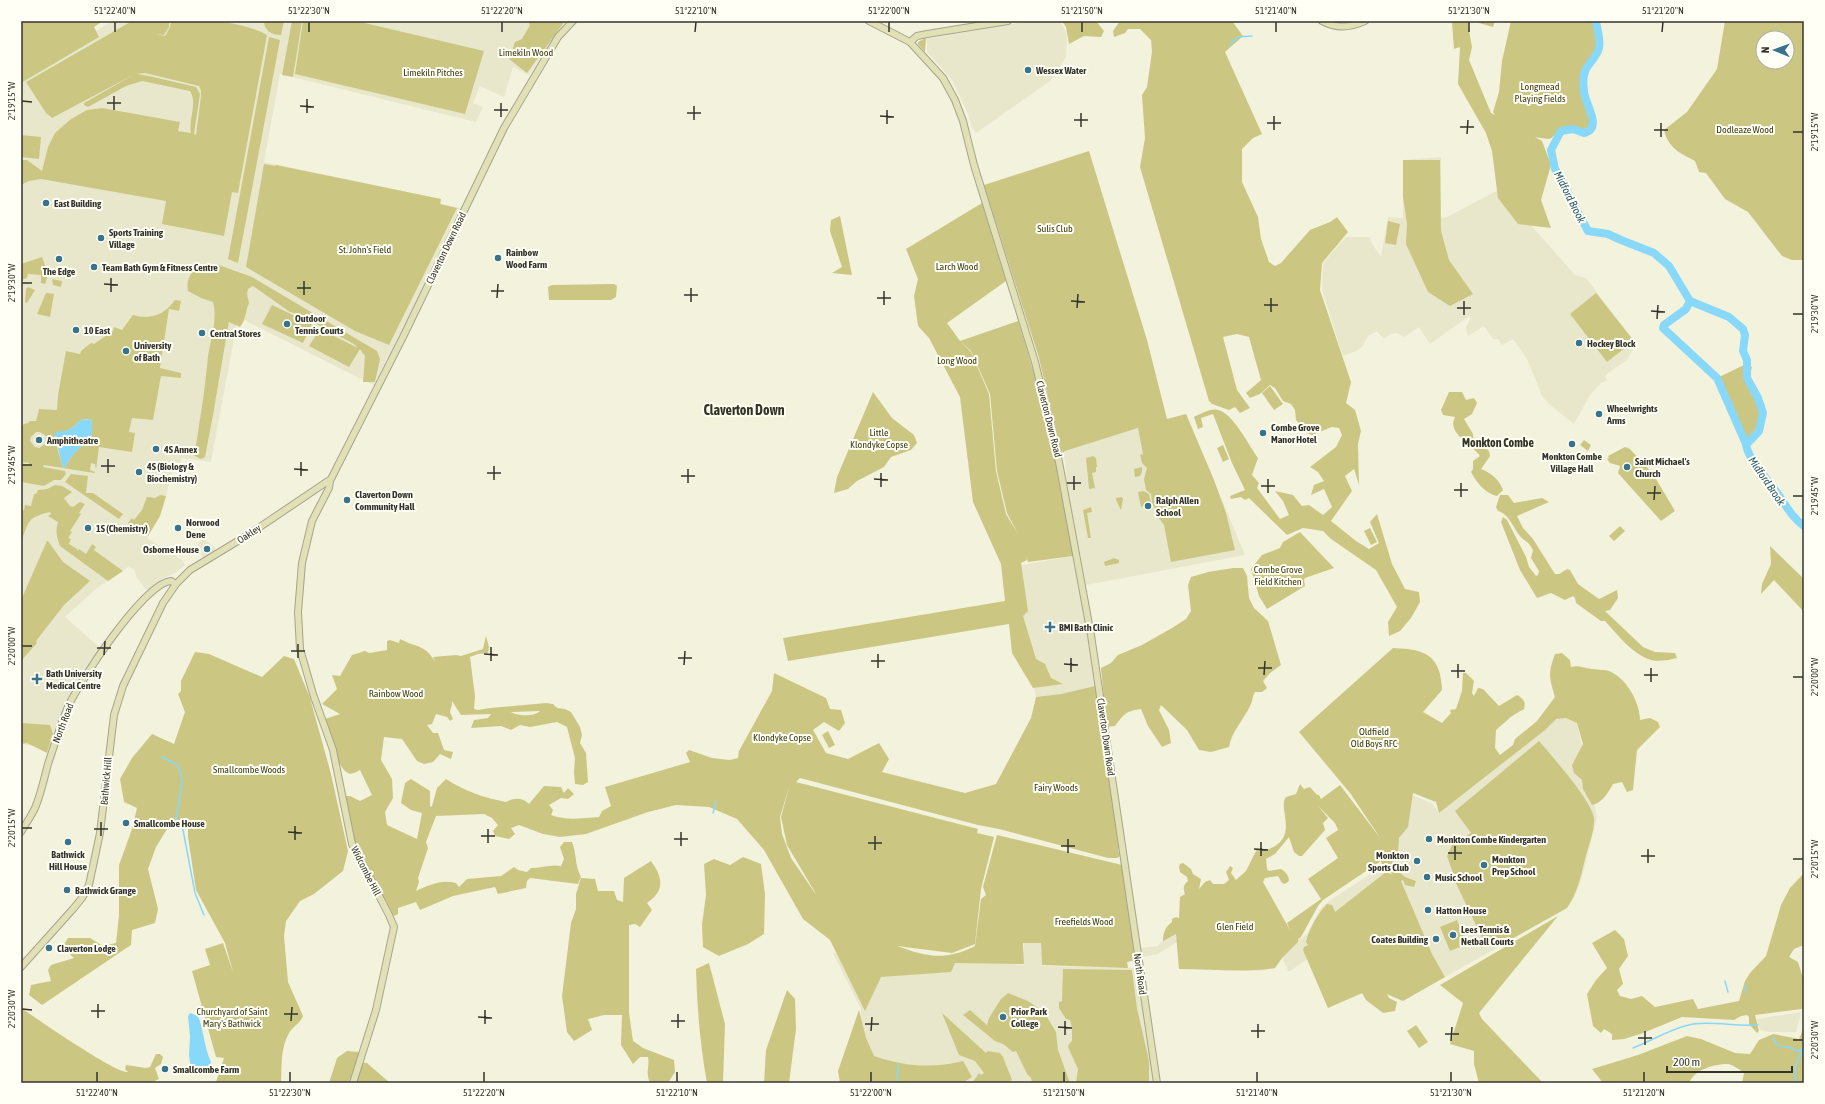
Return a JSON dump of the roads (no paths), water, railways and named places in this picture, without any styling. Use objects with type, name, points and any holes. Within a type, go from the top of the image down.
[{"type":"street","name":"Claverton Down Road","points":[[299,633],[302,564],[312,521],[330,488],[330,481],[404,335],[504,128],[558,37],[573,21]]},
{"type":"street","name":"Claverton Down Road","points":[[869,21],[910,42],[942,78],[957,104],[963,120],[974,165],[1035,362],[1059,462],[1077,552],[1095,658],[1125,864]]},
{"type":"street","points":[[910,42],[917,36],[1008,21]]},
{"type":"street","points":[[1322,21],[1341,27],[1357,25],[1365,21]]},
{"type":"street","points":[[323,501],[324,492],[322,486],[330,481]]},
{"type":"street","name":"Oakley","points":[[176,584],[190,570],[322,486]]},
{"type":"street","name":"North Road","points":[[21,832],[35,808],[68,707],[78,689],[123,622],[137,606],[162,583],[171,581],[176,584]]},
{"type":"street","name":"Bathwick Hill","points":[[21,967],[73,909],[86,891],[91,878],[100,833],[112,723],[116,707],[124,686],[163,603],[176,584]]},
{"type":"street","name":"Widcombe Hill","points":[[299,633],[302,660],[333,750],[352,844],[394,927],[376,1010],[353,1083]]},
{"type":"street","name":"North Road","points":[[1125,864],[1157,1083]]},
{"type":"water","points":[[91,419],[92,433],[88,441],[76,451],[63,468],[58,448],[54,440],[56,437],[54,435],[56,432],[69,430],[81,420]]},
{"type":"water","points":[[190,1013],[198,1016],[211,1062],[209,1068],[202,1070],[193,1068],[190,1063],[188,1016]]},
{"type":"waterway","name":"Midford Brook","points":[[1596,21],[1599,48],[1584,74],[1585,96],[1592,115],[1592,126],[1590,130],[1584,133],[1573,129],[1561,131],[1551,150],[1555,169],[1563,181],[1571,200],[1588,231],[1608,234],[1654,253],[1669,266],[1690,301],[1729,317],[1743,329],[1745,335],[1743,351],[1747,360],[1747,378],[1758,398],[1763,413],[1759,431],[1746,445],[1758,469],[1775,490],[1791,514],[1804,526]]},
{"type":"waterway","points":[[1229,45],[1238,37],[1252,36]]},
{"type":"waterway","name":"Midford Brook","points":[[1690,301],[1686,309],[1664,325],[1663,328],[1717,378],[1746,444]]},
{"type":"waterway","points":[[162,757],[176,764],[180,769],[182,783],[176,818],[183,830],[195,893],[204,915]]},
{"type":"waterway","points":[[713,813],[716,802]]},
{"type":"waterway","points":[[1725,981],[1728,992]]},
{"type":"waterway","points":[[1745,985],[1746,992]]},
{"type":"waterway","points":[[1633,1048],[1670,1031],[1693,1024],[1709,1023],[1758,1025]]},
{"type":"waterway","points":[[1772,1038],[1779,1046],[1788,1047],[1798,1051],[1802,1049],[1795,1068],[1795,1083]]},
{"type":"waterway","points":[[897,1083],[898,1065]]},
{"type":"place","name":"Wessex Water","points":[[1028,70]]},
{"type":"place","name":"East Building","points":[[46,203]]},
{"type":"place","name":"Sports Training Village","points":[[101,238]]},
{"type":"place","name":"Rainbow Wood Farm","points":[[498,258]]},
{"type":"place","name":"The Edge","points":[[59,259]]},
{"type":"place","name":"Team Bath Gym & Fitness Centre","points":[[94,267]]},
{"type":"place","name":"Outdoor Tennis Courts","points":[[287,324]]},
{"type":"place","name":"10 East","points":[[76,330]]},
{"type":"place","name":"Central Stores","points":[[202,333]]},
{"type":"place","name":"Hockey Block","points":[[1579,343]]},
{"type":"place","name":"University of Bath","points":[[126,351]]},
{"type":"place","name":"Wheelwrights Arms","points":[[1599,414]]},
{"type":"place","name":"Combe Grove Manor Hotel","points":[[1263,433]]},
{"type":"place","name":"Amphitheatre","points":[[39,440]]},
{"type":"place","name":"Monkton Combe Village Hall","points":[[1572,444]]},
{"type":"place","name":"4S Annex","points":[[156,449]]},
{"type":"place","name":"Saint Michael's Church","points":[[1627,467]]},
{"type":"place","name":"4S (Biology & Biochemistry)","points":[[139,472]]},
{"type":"place","name":"Claverton Down Community Hall","points":[[347,500]]},
{"type":"place","name":"Ralph Allen School","points":[[1148,506]]},
{"type":"place","name":"1S (Chemistry)","points":[[88,528]]},
{"type":"place","name":"Norwood Dene","points":[[178,528]]},
{"type":"place","name":"Osborne House","points":[[207,549]]},
{"type":"place","name":"BMI Bath Clinic","points":[[1050,627]]},
{"type":"place","name":"Bath University Medical Centre","points":[[37,679]]},
{"type":"place","name":"Smallcombe House","points":[[126,823]]},
{"type":"place","name":"Monkton Combe Kindergarten","points":[[1429,839]]},
{"type":"place","name":"Bathwick Hill House","points":[[68,842]]},
{"type":"place","name":"Monkton Sports Club","points":[[1417,861]]},
{"type":"place","name":"Monkton Prep School","points":[[1484,865]]},
{"type":"place","name":"Music School","points":[[1427,877]]},
{"type":"place","name":"Bathwick Grange","points":[[67,890]]},
{"type":"place","name":"Hatton House","points":[[1428,910]]},
{"type":"place","name":"Lees Tennis & Netball Courts","points":[[1453,935]]},
{"type":"place","name":"Coates Building","points":[[1436,939]]},
{"type":"place","name":"Claverton Lodge","points":[[49,948]]},
{"type":"place","name":"Prior Park College","points":[[1003,1017]]},
{"type":"place","name":"Smallcombe Farm","points":[[165,1069]]},
{"type":"district","name":"Claverton Down","points":[[744,410]]},
{"type":"district","name":"Monkton Combe","points":[[1498,443]]},
{"type":"park label","name":"Limekiln Wood","points":[[526,52]]},
{"type":"park label","name":"Limekiln Pitches","points":[[433,72]]},
{"type":"park label","name":"Longmead Playing Fields","points":[[1540,92]]},
{"type":"park label","name":"Dodleaze Wood","points":[[1745,129]]},
{"type":"park label","name":"Sulis Club","points":[[1055,228]]},
{"type":"park label","name":"St. John's Field","points":[[365,249]]},
{"type":"park label","name":"Larch Wood","points":[[957,266]]},
{"type":"park label","name":"Long Wood","points":[[957,360]]},
{"type":"park label","name":"Little Klondyke Copse","points":[[879,438]]},
{"type":"park label","name":"Combe Grove Field Kitchen","points":[[1278,574]]},
{"type":"park label","name":"Rainbow Wood","points":[[396,693]]},
{"type":"park label","name":"Oldfield Old Boys RFC","points":[[1374,736]]},
{"type":"park label","name":"Klondyke Copse","points":[[782,737]]},
{"type":"park label","name":"Smallcombe Woods","points":[[249,769]]},
{"type":"park label","name":"Fairy Woods","points":[[1056,787]]},
{"type":"park label","name":"Freefields Wood","points":[[1084,921]]},
{"type":"park label","name":"Glen Field","points":[[1235,926]]},
{"type":"park label","name":"Churchyard of Saint Mary's Bathwick","points":[[232,1016]]}]
